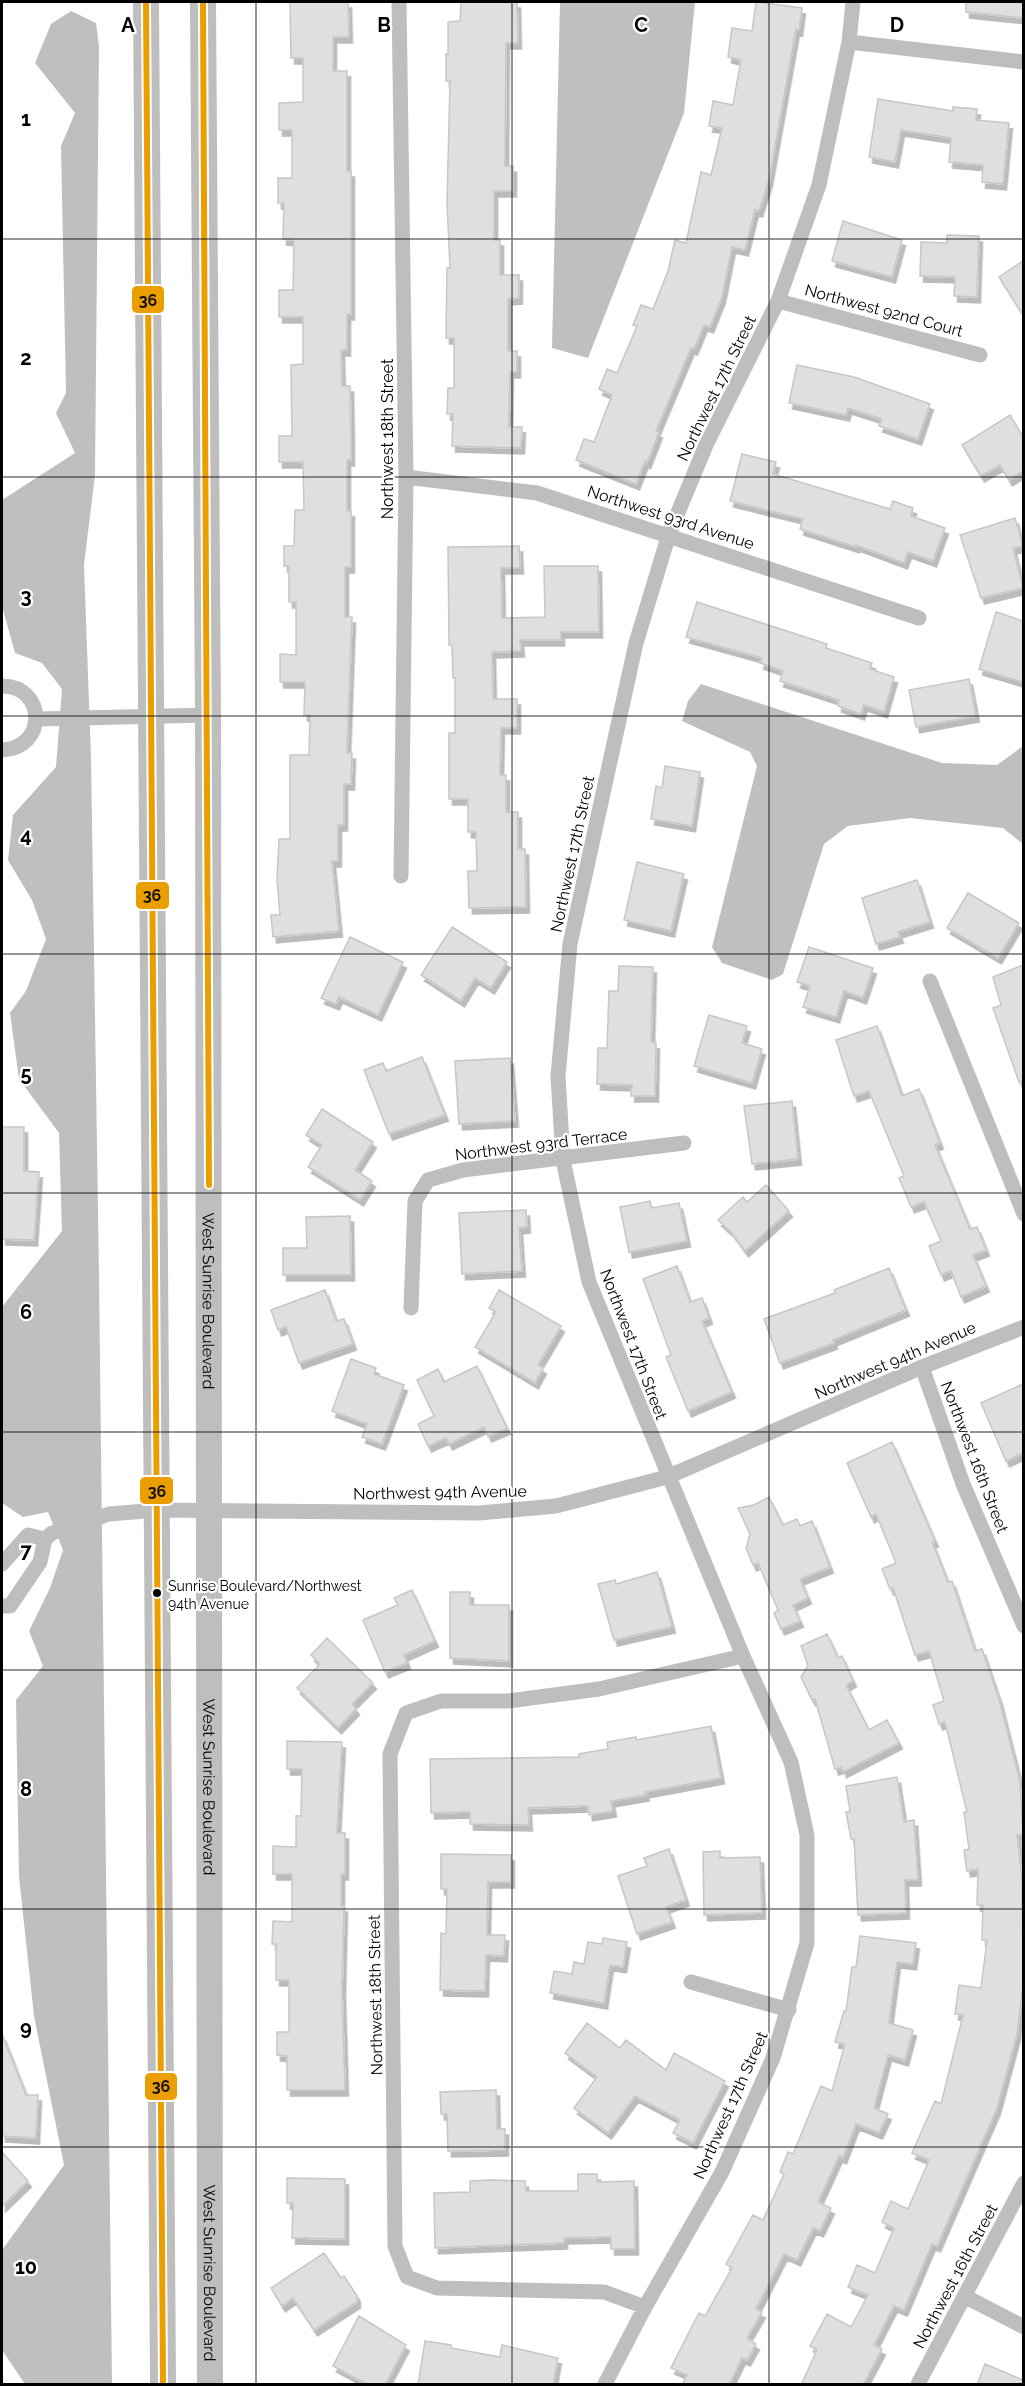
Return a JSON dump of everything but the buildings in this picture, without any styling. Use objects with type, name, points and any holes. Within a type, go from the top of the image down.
[{"type":"highway","points":[[146,2],[163,2385]]},
{"type":"highway","name":"West Sunrise Boulevard","points":[[203,2],[208,715],[210,2385]]},
{"type":"street","name":"Northwest 18th Street","points":[[399,2],[406,477],[401,876]]},
{"type":"street","name":"Northwest 17th Street","points":[[605,2385],[645,2307],[722,2172],[773,2058],[807,1943],[807,1835],[791,1762],[743,1656],[589,1282],[563,1160],[558,1076],[570,944],[636,643],[669,534],[706,445],[778,301],[819,185],[849,42],[853,2]]},
{"type":"street","points":[[849,42],[1023,62]]},
{"type":"street","name":"Northwest 92nd Court","points":[[778,301],[980,355]]},
{"type":"street","name":"Northwest 93rd Avenue","points":[[406,477],[537,493],[669,534],[919,618]]},
{"type":"street","points":[[2,686],[14,687],[23,692],[30,699],[37,719],[29,739],[21,746],[2,750]]},
{"type":"street","points":[[37,719],[208,715]]},
{"type":"street","points":[[930,981],[1023,1214]]},
{"type":"street","name":"Northwest 93rd Terrace","points":[[411,1308],[415,1201],[428,1180],[463,1170],[563,1160],[684,1143]]},
{"type":"street","name":"Northwest 94th Avenue","points":[[2,1564],[28,1535],[48,1536],[110,1514],[210,1509],[490,1512],[556,1506],[668,1477],[922,1367],[1023,1327]]},
{"type":"street","name":"Northwest 16th Street","points":[[922,1367],[963,1484],[1023,1626]]},
{"type":"street","points":[[2,1606],[10,1606],[40,1562],[48,1536]]},
{"type":"street","name":"Northwest 18th Street","points":[[645,2307],[604,2292],[437,2288],[407,2277],[395,2246],[390,1754],[406,1713],[441,1701],[508,1701],[599,1689],[743,1656]]},
{"type":"street","points":[[691,1982],[789,2010]]},
{"type":"street","name":"Northwest 16th Street","points":[[918,2385],[966,2297],[1023,2183]]},
{"type":"street","points":[[966,2297],[1023,2326]]},
{"type":"shaded area","points":[[560,2],[695,2],[684,113],[588,358],[552,348]]},
{"type":"shaded area","points":[[71,11],[96,23],[99,46],[95,475],[84,565],[91,758],[99,1276],[112,2384],[25,2384],[2,2350],[2,2250],[64,2165],[34,2016],[19,1877],[16,1700],[43,1666],[29,1631],[50,1588],[63,1550],[48,1512],[23,1517],[2,1503],[2,1307],[62,1231],[59,1133],[19,1079],[10,1013],[26,991],[46,939],[32,900],[8,860],[13,815],[56,767],[62,689],[42,663],[15,653],[2,606],[2,500],[75,453],[56,413],[66,393],[61,146],[75,113],[35,63],[51,24]]},
{"type":"shaded area","points":[[701,684],[942,763],[997,765],[1023,746],[1023,844],[1003,828],[910,818],[848,826],[824,844],[783,974],[772,980],[722,963],[712,947],[757,766],[750,752],[682,721],[688,701]]},
{"type":"transit line","name":"36","points":[[146,2],[163,2384]]},
{"type":"transit line","name":"36","points":[[203,2],[209,1185]]},
{"type":"place","name":"Sunrise Boulevard/Northwest 94th Avenue","points":[[157,1593]]}]
